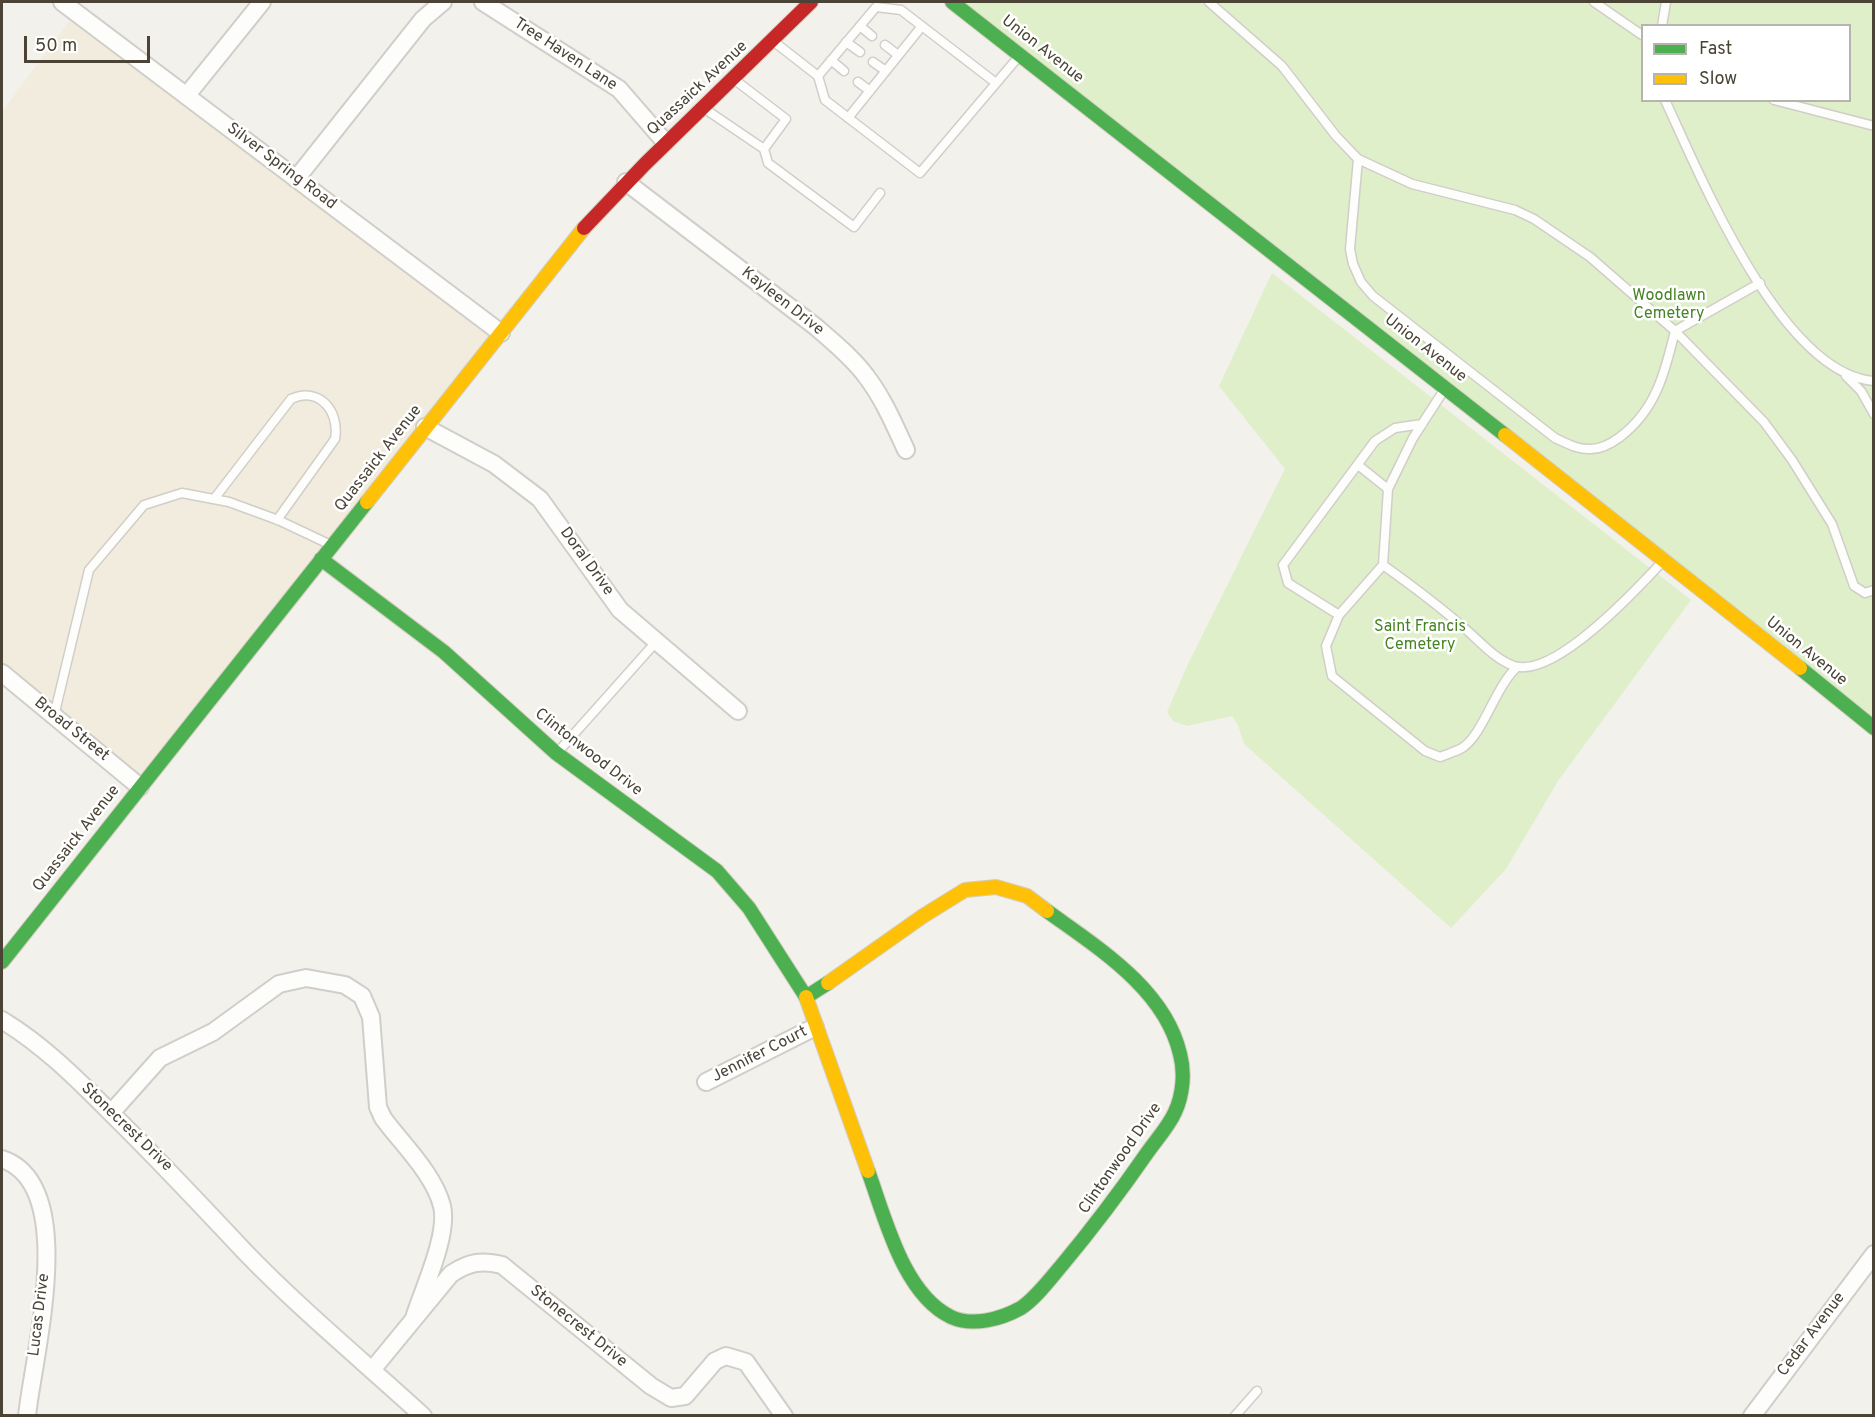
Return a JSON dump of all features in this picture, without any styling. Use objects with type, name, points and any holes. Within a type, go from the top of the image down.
[{"type":"street","name":"Silver Spring Road","points":[[62,2],[501,333]]},
{"type":"street","points":[[187,95],[262,2]]},
{"type":"street","points":[[296,178],[423,19],[443,2]]},
{"type":"street","name":"Tree Haven Lane","points":[[483,2],[619,89],[665,142]]},
{"type":"street","name":"Quassaick Avenue","points":[[2,962],[424,427],[591,220],[665,142],[773,41],[811,2]]},
{"type":"street","name":"Union Avenue","points":[[952,2],[1665,559],[1874,728]]},
{"type":"street","name":"Kayleen Drive","points":[[626,182],[816,327],[842,350],[865,374],[882,400],[906,450]]},
{"type":"street","name":"Doral Drive","points":[[424,427],[495,464],[540,499],[620,610],[738,711]]},
{"type":"street","name":"Clintonwood Drive","points":[[321,559],[444,652],[556,753],[717,871],[749,908],[806,997],[903,1265],[930,1303],[953,1318],[989,1322],[1022,1307],[1050,1279],[1103,1216],[1175,1113],[1182,1093],[1181,1056],[1170,1021],[1138,982],[1099,949],[1027,896],[996,887],[965,890],[923,916],[852,969],[806,997]]},
{"type":"street","name":"Broad Street","points":[[2,673],[140,787]]},
{"type":"street","points":[[111,1113],[160,1058],[213,1032],[279,984],[306,978],[322,979],[345,985],[362,996],[371,1017],[378,1107],[383,1118],[434,1186],[442,1208],[442,1231],[414,1318]]},
{"type":"street","name":"Stonecrest Drive","points":[[2,1020],[42,1047],[111,1113],[314,1320],[423,1416]]},
{"type":"street","name":"Jennifer Court","points":[[706,1082],[815,1027]]},
{"type":"street","name":"Lucas Drive","points":[[2,1159],[28,1176],[34,1185],[44,1223],[46,1284],[27,1416]]},
{"type":"street","name":"Stonecrest Drive","points":[[372,1370],[452,1274],[467,1263],[486,1261],[502,1265],[651,1386],[671,1398],[684,1396],[715,1361],[726,1356],[746,1362],[784,1416]]},
{"type":"street","name":"Cedar Avenue","points":[[1752,1416],[1870,1264]]},
{"type":"lane","points":[[1209,2],[1282,66],[1335,136],[1358,159],[1412,184],[1515,210],[1534,219],[1590,257],[1675,331],[1764,422],[1792,460],[1832,524],[1854,586],[1865,593],[1874,590]]},
{"type":"lane","points":[[1594,2],[1641,36]]},
{"type":"lane","points":[[1662,24],[1666,2]]},
{"type":"lane","points":[[818,76],[876,7],[901,10],[996,82]]},
{"type":"lane","points":[[860,26],[872,36]]},
{"type":"lane","points":[[848,118],[922,26]]},
{"type":"lane","points":[[773,41],[818,76],[825,100],[920,173],[1020,55]]},
{"type":"lane","points":[[846,42],[860,52]]},
{"type":"lane","points":[[885,45],[898,56]]},
{"type":"lane","points":[[831,60],[844,71]]},
{"type":"lane","points":[[873,62],[886,71]]},
{"type":"lane","points":[[733,79],[786,119],[764,149]]},
{"type":"lane","points":[[858,82],[870,91]]},
{"type":"lane","points":[[1666,102],[1723,227],[1760,283],[1796,333],[1815,353],[1845,375],[1861,392],[1874,414]]},
{"type":"lane","points":[[1782,102],[1874,126]]},
{"type":"lane","points":[[702,107],[764,149],[768,163],[854,226],[880,193]]},
{"type":"lane","points":[[1358,159],[1350,249],[1353,264],[1361,282],[1373,297],[1555,438],[1573,446],[1590,449],[1610,445],[1630,430],[1655,397],[1664,375],[1675,331],[1760,283]]},
{"type":"lane","points":[[1845,375],[1874,381]]},
{"type":"lane","points":[[1446,387],[1422,424],[1388,489],[1383,565],[1339,615],[1326,646],[1332,676],[1425,752],[1440,757],[1464,747],[1487,715],[1505,678],[1517,667],[1544,662],[1596,628],[1665,559]]},
{"type":"lane","points":[[214,499],[291,399],[302,394],[316,396],[326,403],[333,415],[337,428],[335,439],[277,520]]},
{"type":"lane","points":[[1339,615],[1288,583],[1283,565],[1375,441],[1395,428],[1422,424]]},
{"type":"lane","points":[[1358,465],[1388,489]]},
{"type":"lane","points":[[54,716],[89,570],[144,505],[182,493],[214,499],[277,520],[331,546]]},
{"type":"lane","points":[[1383,565],[1432,601],[1501,660],[1517,667]]},
{"type":"lane","points":[[556,753],[656,642]]},
{"type":"lane","points":[[1235,1416],[1257,1391]]},
{"type":"shaded area","points":[[76,12],[501,333],[140,787],[2,674],[2,112]]},
{"type":"green space","name":"Woodlawn Cemetery","points":[[950,2],[1873,2],[1873,728]]},
{"type":"green space","name":"Saint Francis Cemetery","points":[[1272,273],[1691,600],[1558,781],[1506,869],[1451,928],[1244,744],[1238,725],[1232,716],[1187,726],[1173,721],[1167,712],[1188,664],[1285,469],[1219,386]]},
{"type":"traffic: fast","points":[[952,2],[1505,435]]},
{"type":"traffic: fast","points":[[2,962],[367,502]]},
{"type":"traffic: fast","points":[[321,559],[444,652],[556,753],[717,871],[749,908],[806,997],[828,983]]},
{"type":"traffic: fast","points":[[1800,668],[1874,728]]},
{"type":"traffic: fast","points":[[868,1171],[898,1253],[920,1291],[934,1306],[951,1317],[968,1321],[987,1320],[1021,1308],[1037,1294],[1095,1224],[1166,1128],[1180,1098],[1182,1061],[1172,1031],[1160,1009],[1145,990],[1108,955],[1047,911]]},
{"type":"traffic: slow","points":[[367,502],[584,228]]},
{"type":"traffic: slow","points":[[1505,435],[1800,668]]},
{"type":"traffic: slow","points":[[828,983],[923,916],[965,890],[996,887],[1027,896],[1047,911]]},
{"type":"traffic: slow","points":[[806,997],[868,1171]]},
{"type":"traffic: jam","points":[[584,228],[645,164],[811,2]]}]
